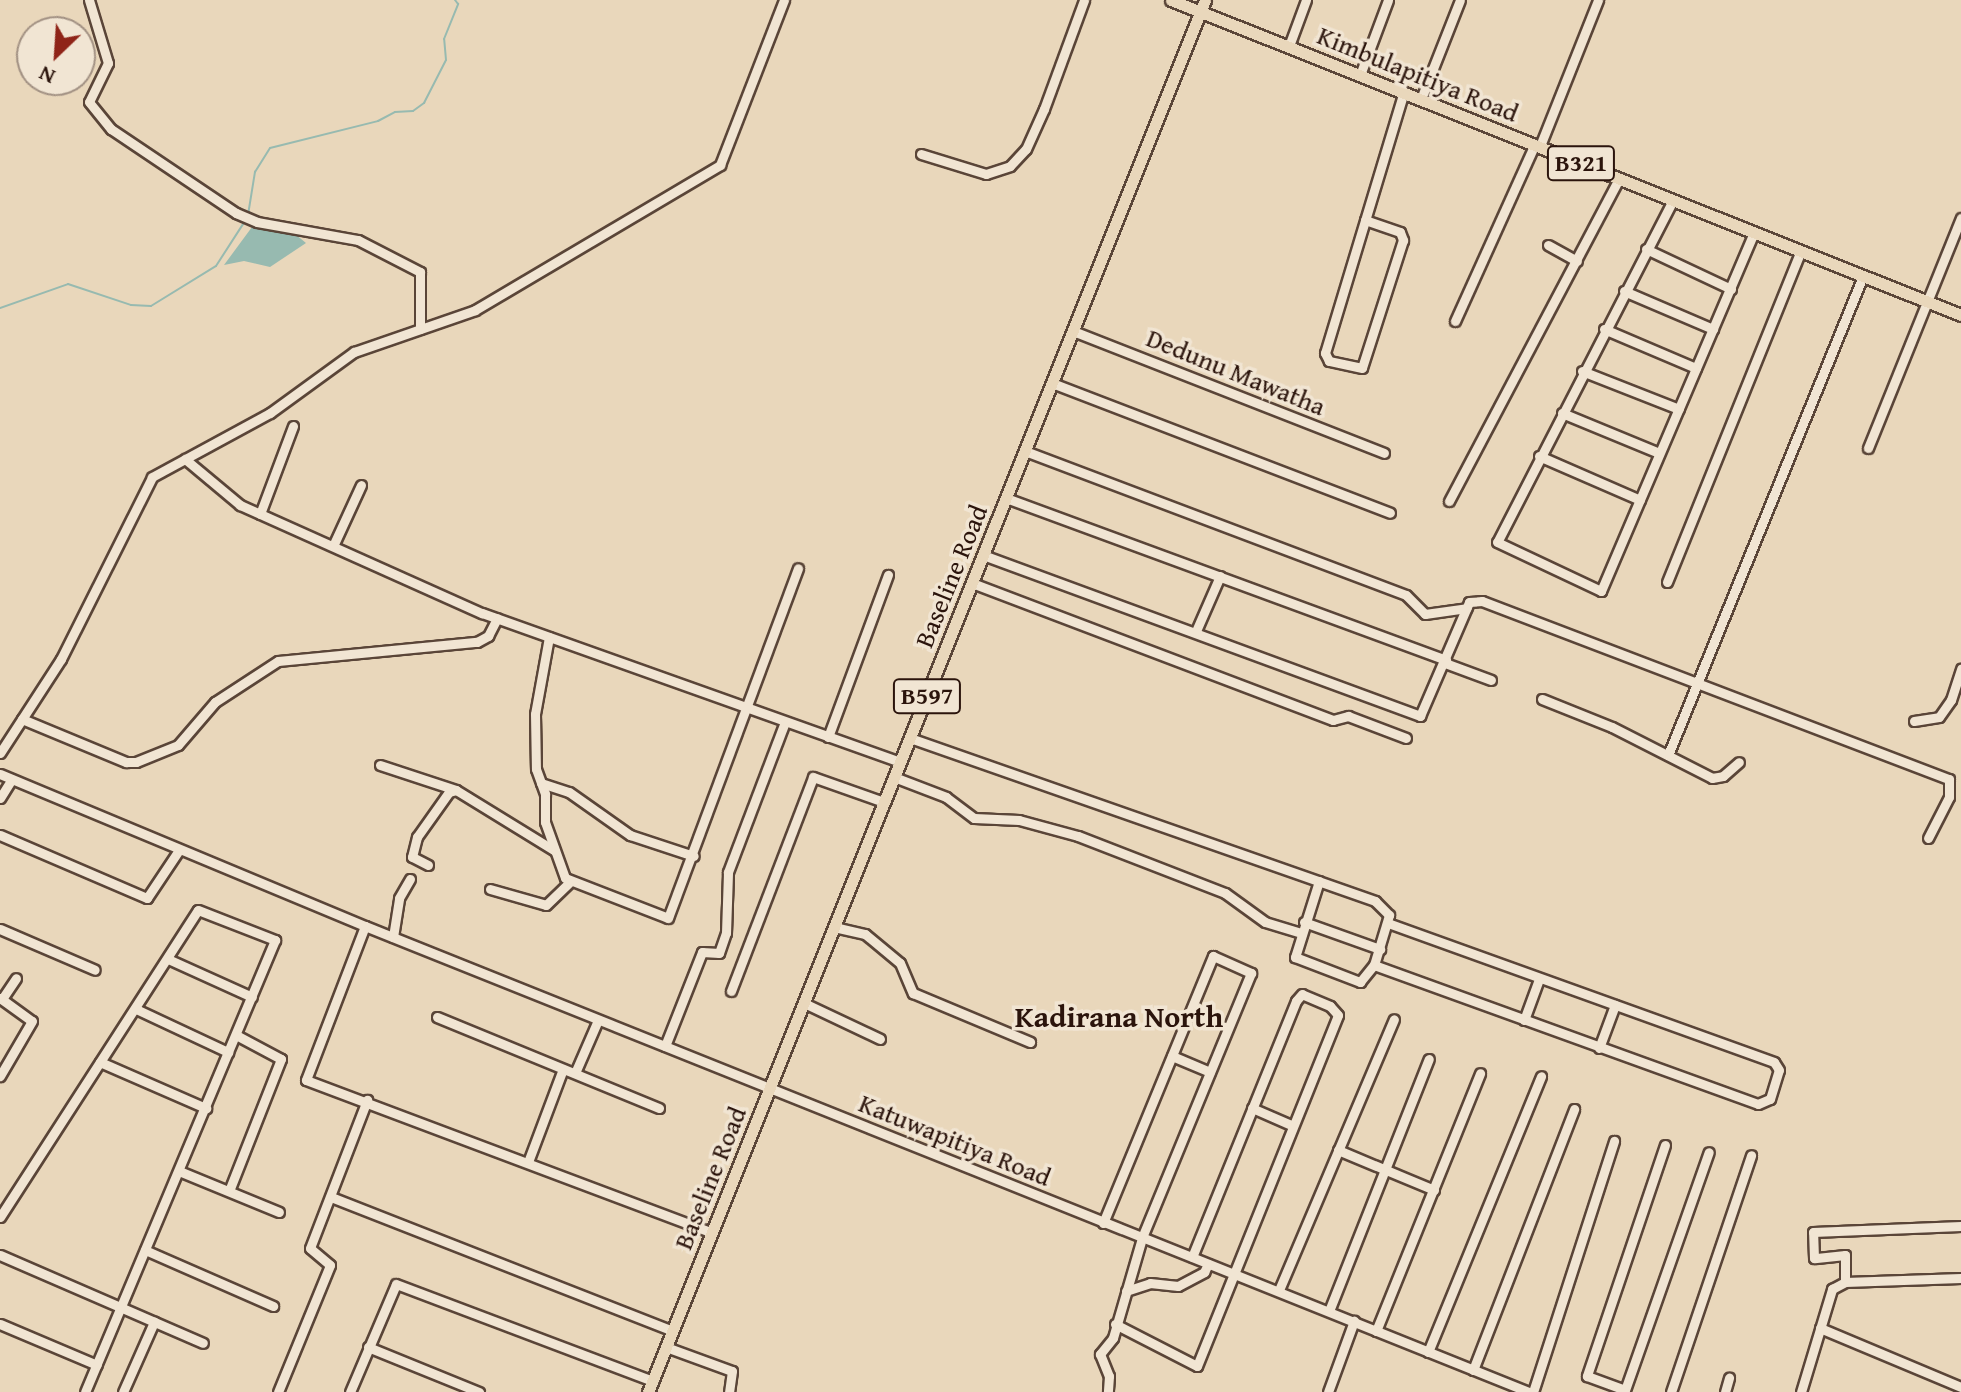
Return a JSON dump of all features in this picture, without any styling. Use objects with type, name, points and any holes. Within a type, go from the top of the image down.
[{"type":"main road","name":"Kimbulapitiya Road","points":[[1171,0],[1203,6],[1360,75],[1961,315]]},
{"type":"main road","name":"Baseline Road","points":[[650,1387],[1203,6]]},
{"type":"street","points":[[89,0],[108,63],[89,102],[111,129],[236,213],[257,222],[358,240],[420,272],[420,329]]},
{"type":"street","points":[[0,753],[61,659],[152,477],[270,413],[354,352],[475,310],[720,165],[784,0]]},
{"type":"street","points":[[921,154],[986,174],[1010,166],[1026,149],[1044,109],[1084,0]]},
{"type":"street","points":[[1289,46],[1306,0]]},
{"type":"street","points":[[1360,75],[1388,0]]},
{"type":"street","points":[[1421,99],[1460,0]]},
{"type":"street","points":[[1455,321],[1537,145],[1598,0]]},
{"type":"street","points":[[1365,220],[1400,232],[1403,240],[1362,368],[1329,361],[1325,353],[1365,220],[1404,92]]},
{"type":"street","points":[[1449,501],[1619,179]]},
{"type":"street","points":[[1672,202],[1582,371],[1497,546],[1601,591],[1754,233]]},
{"type":"street","points":[[1868,448],[1961,218]]},
{"type":"street","points":[[1548,245],[1577,261]]},
{"type":"street","points":[[1646,249],[1731,289]]},
{"type":"street","points":[[1667,582],[1801,251]]},
{"type":"street","points":[[1668,755],[1863,276]]},
{"type":"street","points":[[1624,291],[1713,329]]},
{"type":"street","points":[[1604,329],[1696,368]]},
{"type":"street","name":"Dedunu Mawatha","points":[[1073,331],[1384,453]]},
{"type":"street","points":[[1582,371],[1679,409]]},
{"type":"street","points":[[1052,383],[1390,513]]},
{"type":"street","points":[[1562,413],[1659,453]]},
{"type":"street","points":[[260,514],[293,426]]},
{"type":"street","points":[[1025,451],[1406,595],[1425,614],[1467,608]]},
{"type":"street","points":[[1539,456],[1640,500]]},
{"type":"street","points":[[185,459],[207,482],[260,514],[497,618],[900,762]]},
{"type":"street","points":[[333,546],[361,485]]},
{"type":"street","points":[[1006,498],[1491,680]]},
{"type":"street","points":[[983,555],[1420,716],[1469,602],[1482,601],[1949,779],[1949,797],[1928,838]]},
{"type":"street","points":[[549,637],[535,714],[545,822],[555,851],[569,883],[668,918],[694,856],[745,707],[798,568]]},
{"type":"street","points":[[828,737],[888,575]]},
{"type":"street","points":[[1196,631],[1220,576]]},
{"type":"street","points":[[972,583],[1333,720],[1348,716],[1406,738]]},
{"type":"street","points":[[22,719],[126,762],[136,762],[178,745],[215,702],[278,661],[477,642],[488,636],[497,618]]},
{"type":"street","points":[[1914,721],[1939,717],[1951,700],[1961,669]]},
{"type":"street","points":[[1542,699],[1712,778],[1723,776],[1739,762]]},
{"type":"street","points":[[665,1046],[702,952],[719,953],[726,933],[728,872],[785,722]]},
{"type":"street","points":[[910,738],[1319,881],[1386,906],[1388,923],[1380,949],[1374,965],[1360,982],[1297,958],[1294,950],[1319,881]]},
{"type":"street","points":[[380,765],[456,790],[555,851]]},
{"type":"street","name":"Katuwapitiya Road","points":[[0,774],[365,926],[1531,1392]]},
{"type":"street","points":[[731,991],[813,777],[884,802]]},
{"type":"street","points":[[894,777],[946,797],[974,818],[1019,820],[1078,836],[1225,893],[1265,922],[1300,933]]},
{"type":"street","points":[[0,798],[12,779]]},
{"type":"street","points":[[541,783],[569,792],[630,835],[694,856]]},
{"type":"street","points":[[428,865],[412,857],[417,837],[444,797],[456,790]]},
{"type":"street","points":[[0,835],[147,898],[179,850]]},
{"type":"street","points":[[393,937],[399,898],[410,879]]},
{"type":"street","points":[[490,889],[546,905],[569,883]]},
{"type":"street","points":[[0,1217],[200,909],[268,936],[276,943],[85,1392]]},
{"type":"street","points":[[1304,922],[1380,949]]},
{"type":"street","points":[[1374,965],[1758,1104],[1770,1099],[1779,1070],[1774,1062],[1388,923]]},
{"type":"street","points":[[365,926],[304,1076],[712,1233]]},
{"type":"street","points":[[834,927],[865,934],[900,963],[913,993],[1030,1042]]},
{"type":"street","points":[[0,929],[95,970]]},
{"type":"street","points":[[1103,1223],[1213,956],[1251,973],[1142,1238],[1115,1324],[1099,1358],[1109,1376],[1108,1392]]},
{"type":"street","points":[[168,959],[252,997]]},
{"type":"street","points":[[0,1076],[32,1021],[1,998],[16,978]]},
{"type":"street","points":[[1524,1020],[1539,979]]},
{"type":"street","points":[[1115,1324],[1197,1366],[1291,1125],[1338,1015],[1317,1000],[1299,997],[1192,1257]]},
{"type":"street","points":[[804,1003],[880,1039]]},
{"type":"street","points":[[1599,1048],[1615,1005]]},
{"type":"street","points":[[136,1009],[228,1052]]},
{"type":"street","points":[[437,1017],[659,1108]]},
{"type":"street","points":[[1279,1290],[1394,1019]]},
{"type":"street","points":[[575,1073],[598,1020]]},
{"type":"street","points":[[229,1191],[281,1059],[236,1035]]},
{"type":"street","points":[[1172,1056],[1210,1072]]},
{"type":"street","points":[[1329,1311],[1429,1059]]},
{"type":"street","points":[[100,1062],[206,1108]]},
{"type":"street","points":[[528,1162],[563,1069]]},
{"type":"street","points":[[1376,1331],[1480,1073]]},
{"type":"street","points":[[1428,1352],[1541,1076]]},
{"type":"street","points":[[278,1392],[330,1265],[310,1248],[367,1100]]},
{"type":"street","points":[[1252,1108],[1291,1125]]},
{"type":"street","points":[[1473,1370],[1574,1109]]},
{"type":"street","points":[[1531,1392],[1614,1141]]},
{"type":"street","points":[[1665,1145],[1587,1376],[1606,1388],[1625,1390],[1709,1152]]},
{"type":"street","points":[[1338,1150],[1434,1190]]},
{"type":"street","points":[[1671,1392],[1751,1155]]},
{"type":"street","points":[[179,1171],[279,1212]]},
{"type":"street","points":[[331,1197],[673,1331]]},
{"type":"street","points":[[1845,1282],[1845,1255],[1814,1258],[1813,1232],[1961,1226]]},
{"type":"street","points":[[145,1250],[273,1306]]},
{"type":"street","points":[[0,1255],[203,1343]]},
{"type":"street","points":[[1126,1291],[1150,1283],[1178,1286],[1204,1272],[1208,1264]]},
{"type":"street","points":[[1801,1392],[1832,1289],[1845,1282],[1961,1278]]},
{"type":"street","points":[[350,1392],[389,1294],[396,1284],[405,1285],[650,1387]]},
{"type":"street","points":[[1328,1392],[1354,1321]]},
{"type":"street","points":[[123,1392],[154,1322]]},
{"type":"street","points":[[0,1324],[97,1365]]},
{"type":"street","points":[[1820,1328],[1961,1387]]},
{"type":"street","points":[[368,1347],[479,1392]]},
{"type":"street","points":[[666,1347],[732,1371],[729,1392]]},
{"type":"street","points":[[1725,1392],[1729,1378]]},
{"type":"water","points":[[252,227],[295,234],[306,243],[270,267],[244,261],[224,265]]},
{"type":"waterway","points":[[248,215],[255,172],[270,148],[378,121],[395,112],[413,111],[424,103],[446,60],[444,39],[458,4],[455,0]]},
{"type":"waterway","points":[[0,308],[68,284],[131,305],[151,306],[216,266],[245,221]]},
{"type":"district","name":"Kadirana North","points":[[1119,1016]]}]
